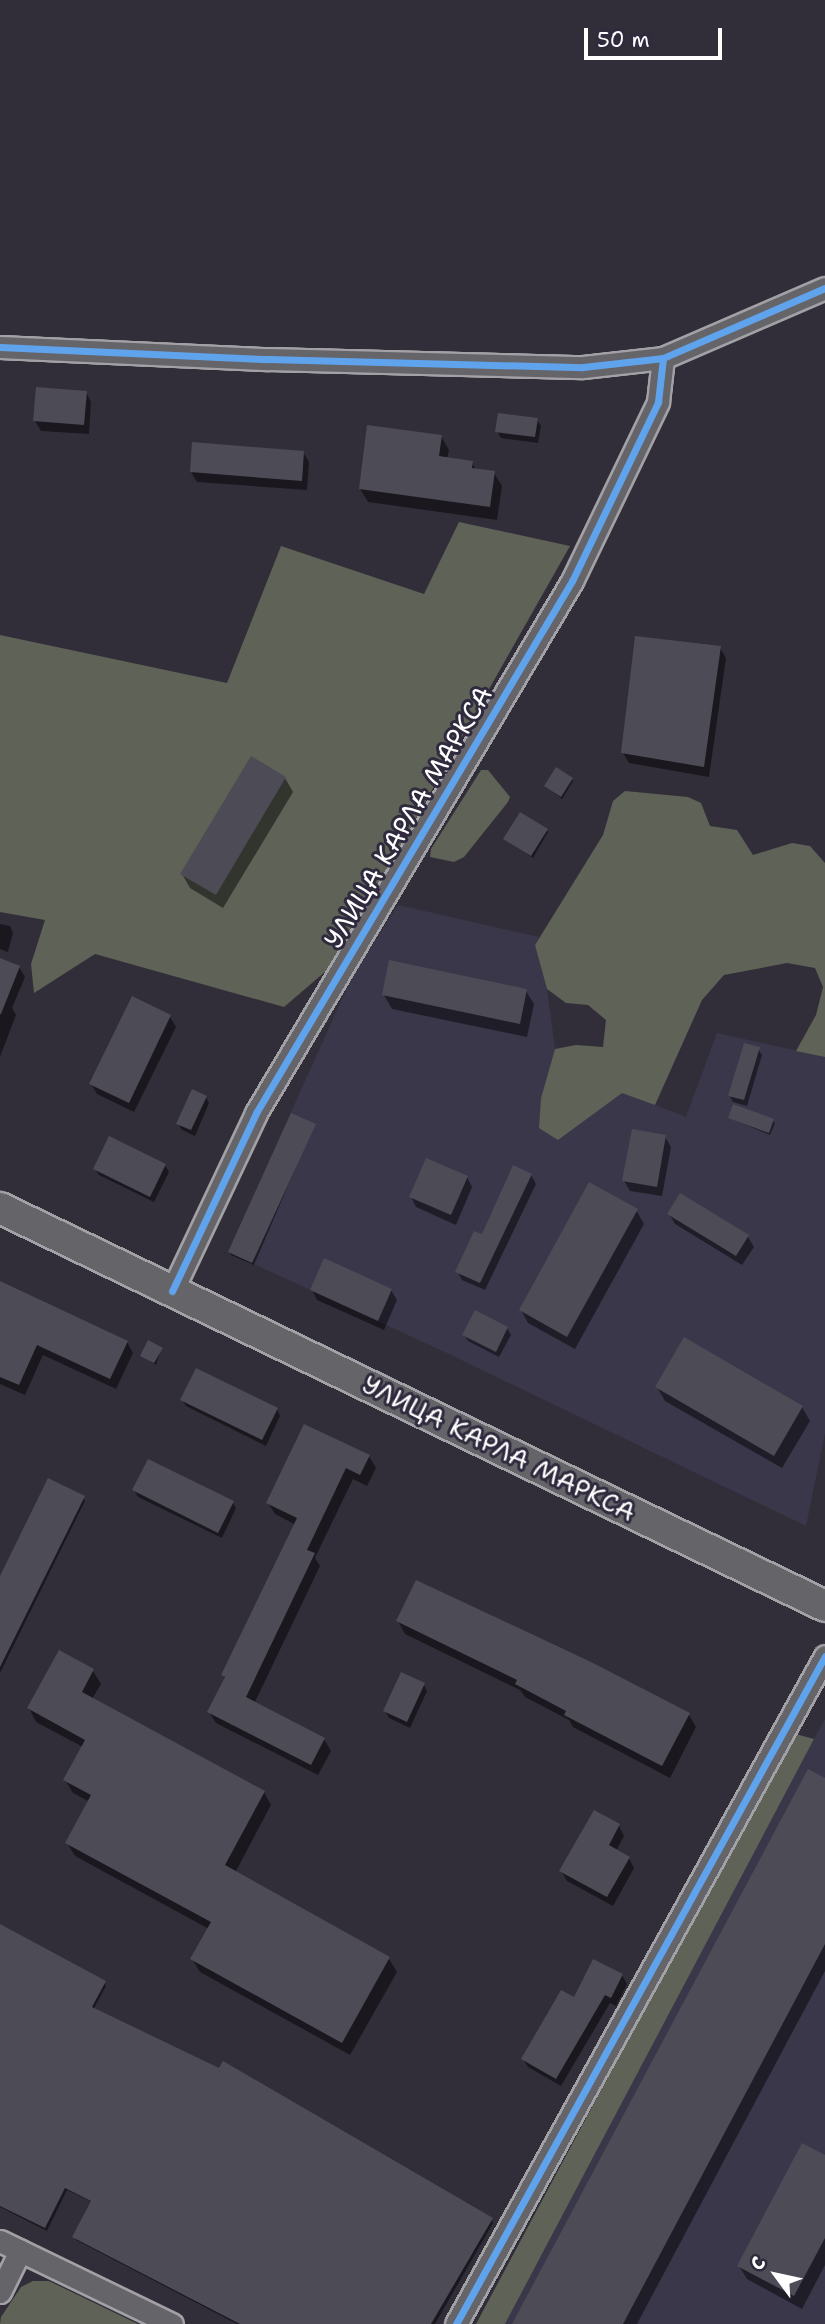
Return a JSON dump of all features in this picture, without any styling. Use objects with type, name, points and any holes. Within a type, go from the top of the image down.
[{"type":"main road","name":"УЛИЦА КАРЛА МАРКСА","points":[[0,1208],[825,1606]]},
{"type":"street","points":[[0,347],[515,367],[583,367],[663,358],[825,289]]},
{"type":"street","name":"УЛИЦА КАРЛА МАРКСА","points":[[172,1291],[256,1113],[572,581],[658,402],[663,358]]},
{"type":"street","points":[[456,2324],[825,1656]]},
{"type":"street","points":[[0,2241],[172,2324]]},
{"type":"street","points":[[0,2292],[20,2251]]},
{"type":"shaded area","points":[[459,522],[570,546],[333,965],[284,1007],[95,954],[34,993],[31,964],[45,920],[0,912],[0,635],[227,683],[281,546],[424,594]]},
{"type":"shaded area","points":[[481,770],[488,770],[510,797],[508,802],[464,857],[454,862],[430,857],[431,849]]},
{"type":"shaded area","points":[[625,791],[688,797],[701,803],[710,826],[737,830],[753,855],[792,843],[810,846],[825,863],[825,1057],[796,1051],[816,1015],[823,987],[815,968],[787,963],[724,975],[702,1000],[655,1105],[622,1093],[558,1140],[539,1128],[541,1098],[555,1049],[576,1045],[603,1047],[606,1020],[588,1005],[566,1003],[547,989],[535,945],[603,835],[613,801]]},
{"type":"shaded area","points":[[398,905],[539,937],[535,945],[547,989],[555,1049],[541,1098],[622,1092],[686,1117],[717,1033],[825,1057],[825,1433],[806,1526],[449,1354],[228,1252],[352,977]]},
{"type":"shaded area","points":[[825,1719],[825,2324],[505,2324],[814,1739]]},
{"type":"shaded area","points":[[792,1733],[814,1739],[505,2324],[476,2324]]},
{"type":"shaded area","points":[[33,2281],[49,2281],[138,2324],[0,2324],[1,2317],[21,2287]]},
{"type":"building","points":[[36,387],[87,391],[84,425],[33,421]]},
{"type":"building","points":[[498,413],[538,418],[535,437],[495,432]]},
{"type":"building","points":[[367,425],[442,435],[439,456],[473,461],[472,468],[495,471],[490,507],[359,489]]},
{"type":"building","points":[[192,442],[304,451],[302,481],[190,472]]},
{"type":"building","points":[[635,636],[721,646],[704,767],[621,753]]},
{"type":"building","points":[[251,756],[286,777],[216,895],[180,874]]},
{"type":"building","points":[[556,767],[573,778],[561,797],[544,786]]},
{"type":"building","points":[[520,812],[548,829],[531,856],[503,839]]},
{"type":"building","points":[[0,958],[20,966],[1,1014],[0,1014]]},
{"type":"building","points":[[389,960],[527,989],[520,1024],[382,995]]},
{"type":"building","points":[[132,996],[171,1015],[129,1103],[89,1084]]},
{"type":"building","points":[[744,1043],[760,1047],[744,1100],[728,1096]]},
{"type":"building","points":[[192,1089],[207,1096],[191,1130],[176,1124]]},
{"type":"building","points":[[733,1104],[774,1119],[769,1133],[728,1118]]},
{"type":"building","points":[[291,1113],[316,1124],[252,1263],[228,1252]]},
{"type":"building","points":[[632,1129],[666,1135],[657,1187],[622,1181]]},
{"type":"building","points":[[109,1136],[166,1164],[150,1197],[93,1169]]},
{"type":"building","points":[[426,1158],[468,1176],[451,1215],[409,1197]]},
{"type":"building","points":[[513,1165],[532,1174],[480,1283],[455,1272],[474,1231],[482,1234]]},
{"type":"building","points":[[589,1182],[638,1209],[567,1337],[519,1310]]},
{"type":"building","points":[[680,1193],[749,1235],[736,1256],[667,1214]]},
{"type":"building","points":[[324,1258],[392,1289],[378,1321],[310,1290]]},
{"type":"building","points":[[0,1281],[128,1341],[110,1379],[37,1345],[19,1385],[0,1377]]},
{"type":"building","points":[[475,1310],[508,1327],[496,1352],[462,1335]]},
{"type":"building","points":[[684,1337],[803,1406],[774,1456],[655,1387]]},
{"type":"building","points":[[148,1340],[163,1348],[154,1363],[140,1356]]},
{"type":"building","points":[[196,1368],[278,1408],[262,1440],[180,1400]]},
{"type":"building","points":[[304,1424],[370,1455],[360,1475],[346,1468],[307,1550],[315,1553],[246,1697],[325,1738],[311,1765],[207,1712],[225,1677],[221,1675],[297,1518],[266,1503]]},
{"type":"building","points":[[148,1459],[234,1501],[218,1533],[132,1490]]},
{"type":"building","points":[[48,1478],[85,1496],[0,1667],[0,1576]]},
{"type":"building","points":[[416,1580],[591,1662],[690,1713],[662,1766],[564,1715],[566,1711],[515,1684],[517,1680],[396,1621]]},
{"type":"building","points":[[59,1650],[94,1669],[82,1692],[265,1791],[225,1865],[390,1957],[342,2043],[190,1959],[211,1922],[65,1843],[91,1795],[63,1780],[85,1740],[27,1708]]},
{"type":"building","points":[[401,1672],[425,1683],[407,1722],[383,1711]]},
{"type":"building","points":[[808,1769],[825,1778],[825,1944],[623,2324],[512,2324]]},
{"type":"building","points":[[594,1810],[620,1824],[609,1845],[630,1857],[607,1897],[559,1871]]},
{"type":"building","points":[[0,1924],[106,1981],[92,2007],[219,2068],[223,2061],[493,2218],[431,2324],[240,2324],[72,2237],[91,2201],[65,2188],[45,2228],[0,2206]]},
{"type":"building","points":[[593,1959],[623,1974],[611,1998],[605,1995],[556,2079],[521,2059],[561,1990],[574,1997]]},
{"type":"building","points":[[802,2143],[825,2155],[825,2238],[794,2296],[737,2266]]},
{"type":"cycle path","points":[[0,347],[268,359],[583,367],[663,358],[825,288]]},
{"type":"cycle path","points":[[172,1291],[256,1113],[572,581],[658,402],[663,358]]},
{"type":"cycle path","points":[[456,2324],[825,1656]]}]
